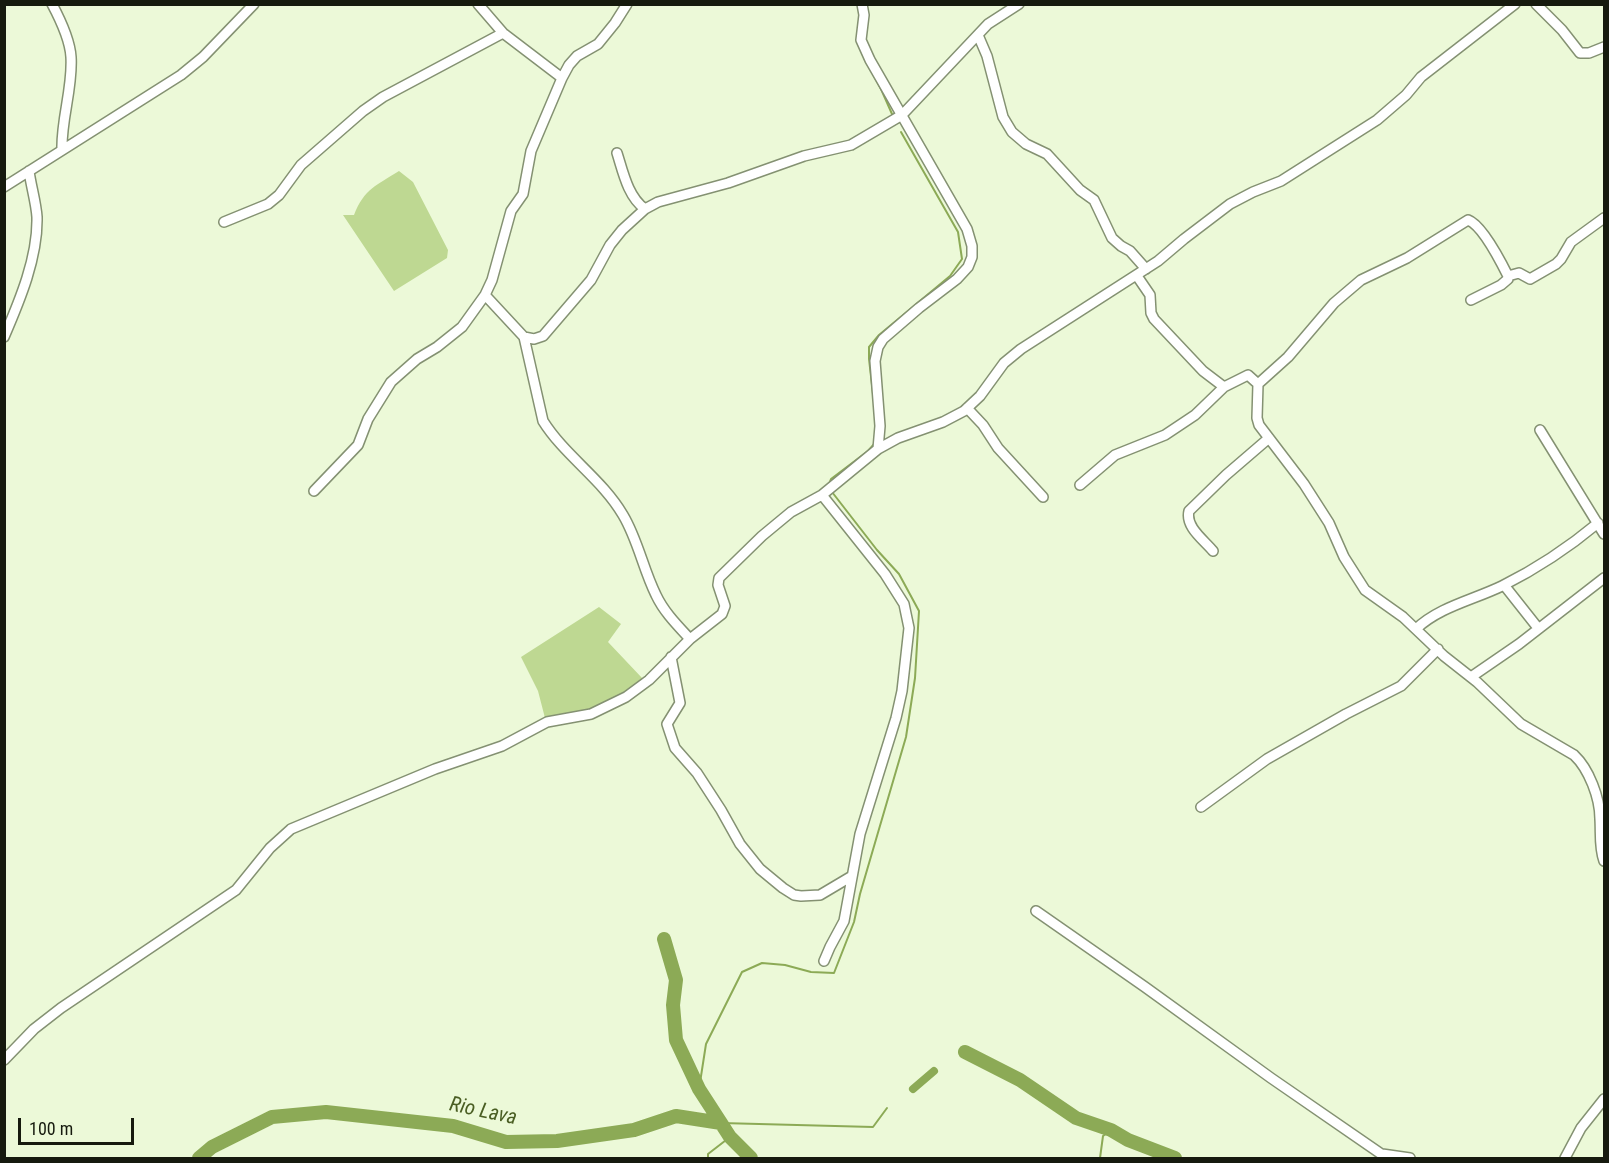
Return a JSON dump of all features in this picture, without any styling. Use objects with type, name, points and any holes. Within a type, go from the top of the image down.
[{"type":"street","points":[[52,4],[71,55],[71,76],[62,135],[62,150]]},
{"type":"street","points":[[478,4],[503,33],[562,78]]},
{"type":"street","points":[[314,491],[357,445],[368,419],[391,382],[417,359],[437,347],[462,327],[485,295],[492,280],[511,211],[523,194],[531,151],[562,78],[569,65],[578,56],[598,44],[627,4]]},
{"type":"street","points":[[862,4],[864,19],[861,40],[925,159],[968,229],[972,246],[972,257],[968,267],[957,279],[912,313],[883,339],[878,347],[875,361],[880,426],[878,449]]},
{"type":"street","points":[[524,337],[534,339],[543,336],[591,280],[610,245],[622,230],[645,209],[658,202],[728,183],[804,156],[851,145],[902,115],[978,35],[1002,14],[1019,4]]},
{"type":"street","points":[[4,1060],[34,1029],[61,1008],[236,890],[270,848],[291,829],[435,769],[502,746],[547,722],[591,714],[626,697],[649,680],[670,657],[724,610],[718,585],[719,578],[762,536],[791,512],[822,495],[878,449],[898,438],[943,422],[967,408],[986,389],[1004,363],[1021,349],[1137,276],[1230,204],[1281,181],[1377,120],[1406,95],[1421,77],[1515,4]]},
{"type":"street","points":[[1536,4],[1580,53],[1589,53],[1605,47]]},
{"type":"street","points":[[4,187],[181,75],[202,57],[252,5]]},
{"type":"street","points":[[224,222],[268,204],[279,195],[301,165],[363,111],[383,97],[503,33]]},
{"type":"street","points":[[978,35],[987,56],[1003,117],[1012,132],[1026,144],[1047,154],[1080,190],[1094,200],[1112,237],[1130,251],[1146,269]]},
{"type":"street","points":[[617,153],[628,188],[639,205],[645,209]]},
{"type":"street","points":[[4,337],[33,256],[37,216],[29,171]]},
{"type":"street","points":[[1471,300],[1500,285],[1508,279],[1508,276],[1519,273],[1530,279],[1556,264],[1562,259],[1571,242],[1605,218]]},
{"type":"street","points":[[1508,276],[1481,231],[1474,222],[1466,220],[1407,258],[1360,280],[1334,303],[1288,357],[1258,384],[1257,418],[1259,426],[1304,484],[1329,523],[1360,585],[1416,629],[1521,724],[1574,755],[1581,762],[1599,804],[1605,861]]},
{"type":"street","points":[[1137,276],[1150,295],[1151,313],[1154,319],[1196,365],[1224,387]]},
{"type":"street","points":[[485,295],[524,337],[543,421],[565,449],[595,477],[623,515],[638,544],[656,595],[665,610],[690,639]]},
{"type":"street","points":[[1080,485],[1115,455],[1165,435],[1195,415],[1224,387],[1248,375],[1258,384]]},
{"type":"street","points":[[967,408],[983,425],[998,448],[1043,497]]},
{"type":"street","points":[[1540,430],[1605,534]]},
{"type":"street","points":[[1214,551],[1190,525],[1189,511],[1269,438]]},
{"type":"street","points":[[822,495],[885,574],[904,604],[908,623],[903,678],[896,718],[860,834],[844,921],[824,961]]},
{"type":"street","points":[[1416,629],[1433,615],[1504,585],[1560,553],[1598,523]]},
{"type":"street","points":[[1471,677],[1604,578]]},
{"type":"street","points":[[1504,585],[1538,628]]},
{"type":"street","points":[[1201,807],[1268,759],[1346,714],[1401,686],[1437,649]]},
{"type":"street","points":[[670,657],[680,703],[668,721],[667,728],[675,748],[697,773],[748,856],[771,879],[794,895],[820,895],[852,876]]},
{"type":"street","points":[[1036,911],[1383,1156],[1410,1158]]},
{"type":"street","points":[[1565,1158],[1581,1128],[1605,1099]]},
{"type":"green space","points":[[399,171],[413,182],[448,250],[447,258],[394,291],[343,215],[354,215],[367,193]]},
{"type":"green space","points":[[599,607],[621,624],[608,642],[643,679],[631,689],[597,707],[545,718],[538,691],[521,657]]},
{"type":"waterway","points":[[865,59],[892,114]]},
{"type":"waterway","points":[[873,394],[869,347],[879,335],[950,276],[962,259],[958,232],[901,132]]},
{"type":"waterway","points":[[829,484],[831,479],[875,443]]},
{"type":"waterway","points":[[699,1089],[706,1044],[742,972],[762,963],[785,965],[811,972],[834,973],[854,922],[860,894],[906,737],[915,678],[919,611],[899,574],[877,550],[832,492]]},
{"type":"waterway","points":[[664,939],[676,980],[673,1005],[676,1040],[699,1089],[730,1137],[751,1158]]},
{"type":"waterway","points":[[965,1052],[1020,1080],[1076,1118],[1111,1130],[1128,1140],[1175,1158]]},
{"type":"waterway","points":[[913,1089],[934,1071]]},
{"type":"waterway","points":[[721,1123],[873,1127],[887,1108]]},
{"type":"waterway","name":"Rio Lava","points":[[199,1158],[212,1147],[272,1117],[326,1112],[453,1126],[506,1142],[557,1141],[634,1130],[676,1116],[721,1123]]},
{"type":"waterway","points":[[1100,1158],[1103,1136],[1111,1130]]},
{"type":"waterway","points":[[708,1158],[708,1154],[730,1137]]}]
